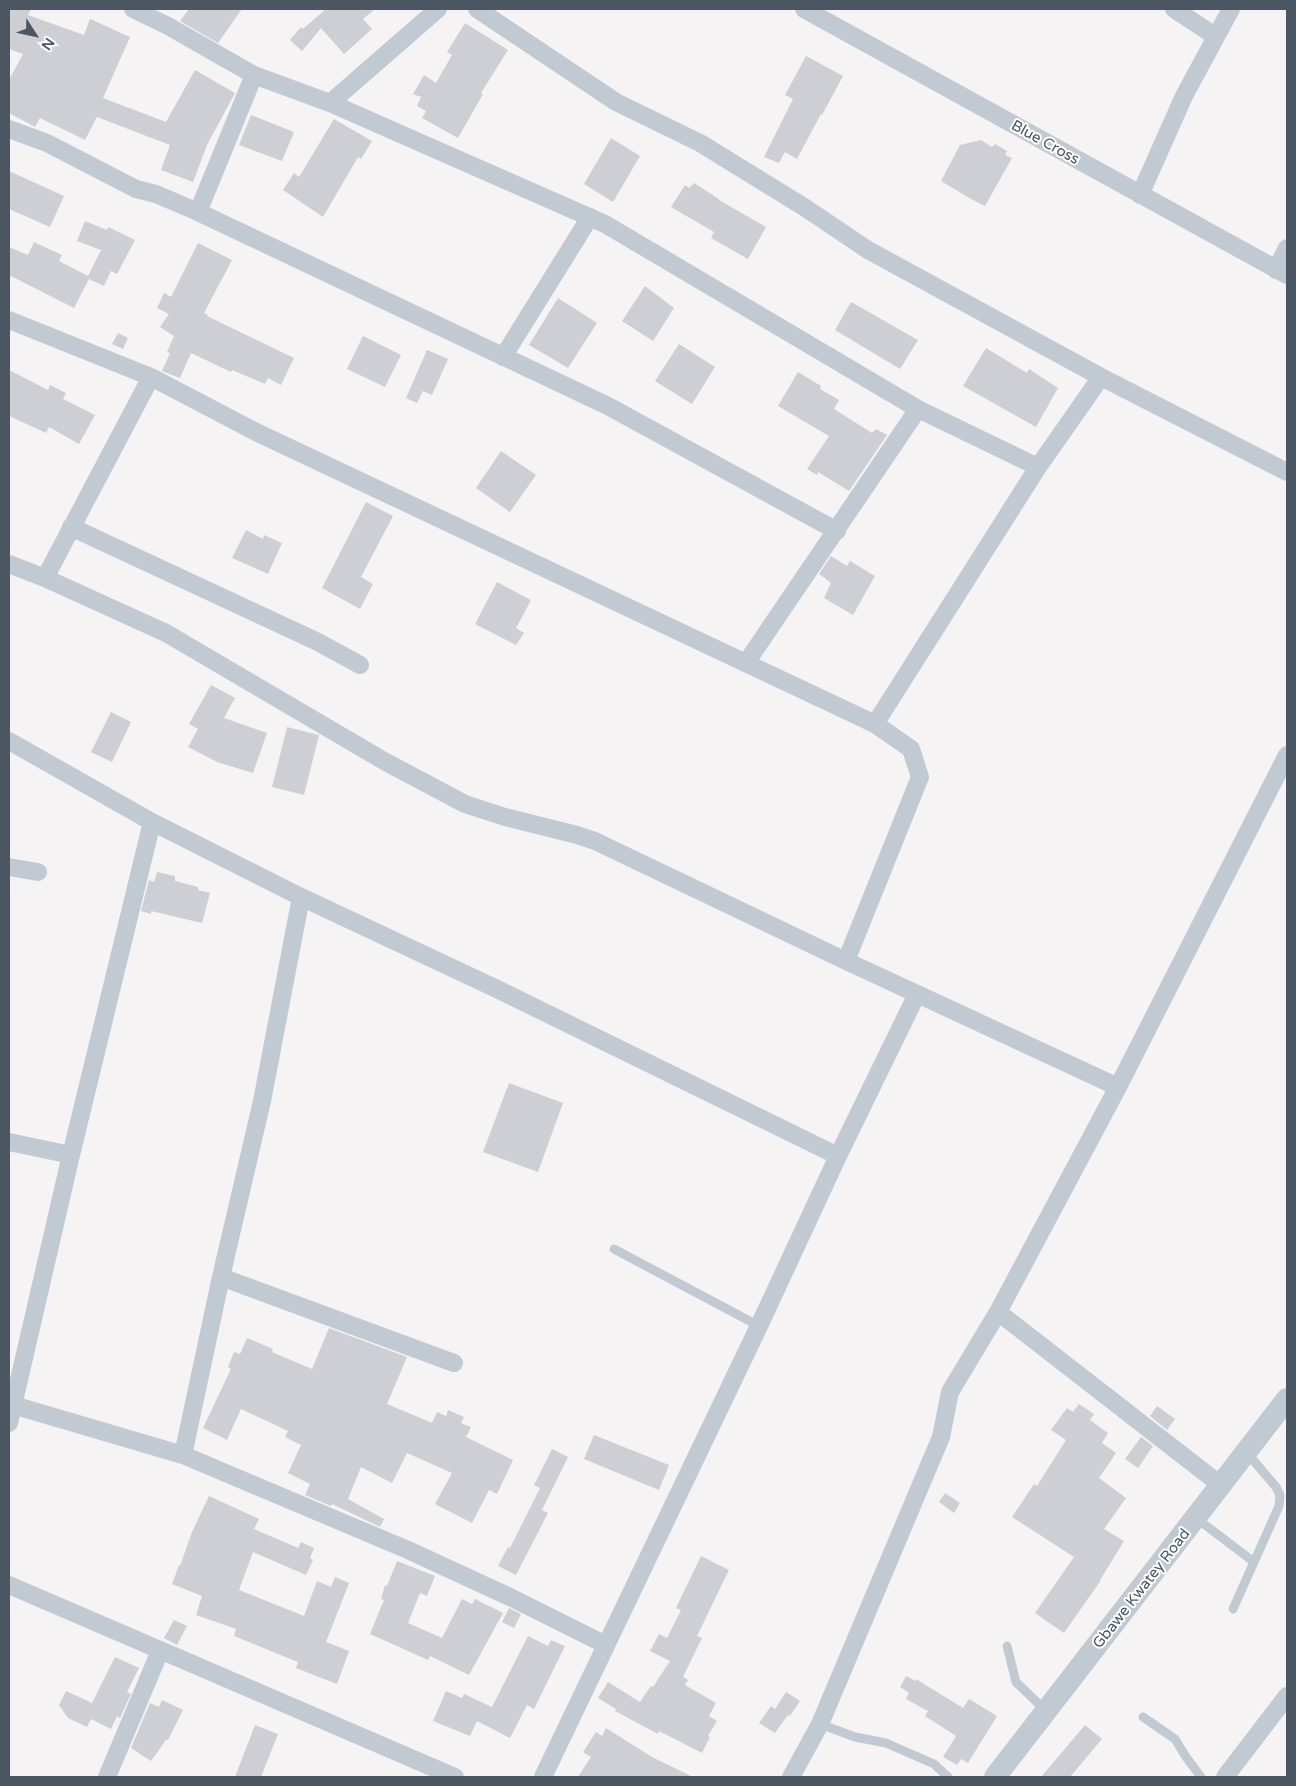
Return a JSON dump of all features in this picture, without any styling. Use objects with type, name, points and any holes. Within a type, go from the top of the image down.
[{"type":"street","points":[[133,9],[168,26],[254,75],[330,103],[605,224],[918,409],[1038,467]]},
{"type":"street","points":[[330,103],[438,9]]},
{"type":"street","points":[[477,9],[616,102],[700,143],[804,207],[868,250],[1102,377],[1287,472]]},
{"type":"street","points":[[1174,9],[1215,36]]},
{"type":"street","points":[[1140,195],[1184,96],[1231,9]]},
{"type":"street","name":"Blue Cross","points":[[814,11],[1281,273]]},
{"type":"street","points":[[198,212],[254,75]]},
{"type":"street","points":[[9,128],[47,143],[136,189],[156,194],[198,212],[608,406],[837,531]]},
{"type":"street","points":[[503,357],[590,217]]},
{"type":"street","points":[[1281,273],[1287,248]]},
{"type":"street","points":[[9,320],[150,377],[256,432],[875,724],[911,749],[920,777],[846,962]]},
{"type":"street","points":[[45,578],[150,377]]},
{"type":"street","points":[[875,724],[1038,467],[1102,377]]},
{"type":"street","points":[[746,663],[918,409]]},
{"type":"street","points":[[72,527],[318,642],[360,665]]},
{"type":"street","points":[[9,564],[45,578],[166,633],[384,761],[465,804],[498,815],[595,841],[846,962],[1118,1087]]},
{"type":"street","points":[[9,741],[152,822],[300,898],[497,989],[838,1156]]},
{"type":"street","points":[[791,1777],[820,1724],[941,1438],[950,1392],[998,1312],[1118,1087],[1287,755]]},
{"type":"street","points":[[9,1423],[71,1155],[152,822]]},
{"type":"street","points":[[9,867],[38,872]]},
{"type":"street","points":[[183,1455],[221,1277],[262,1101],[300,898]]},
{"type":"street","points":[[543,1777],[759,1326],[838,1156],[918,994]]},
{"type":"street","points":[[9,1142],[71,1155]]},
{"type":"street","points":[[221,1277],[454,1364]]},
{"type":"street","points":[[998,1312],[1222,1486]]},
{"type":"street","name":"Gbawe Kwatey Road","points":[[996,1777],[1287,1400]]},
{"type":"street","points":[[13,1405],[183,1455],[417,1554],[512,1598],[606,1645]]},
{"type":"street","points":[[9,1585],[455,1777]]},
{"type":"street","points":[[107,1777],[160,1651]]},
{"type":"street","points":[[1225,1777],[1287,1696]]},
{"type":"lane","points":[[614,1249],[759,1326]]},
{"type":"lane","points":[[1233,1609],[1278,1506],[1280,1495],[1276,1487],[1247,1453]]},
{"type":"lane","points":[[1196,1518],[1254,1562]]},
{"type":"lane","points":[[1006,1646],[1016,1682],[1047,1712]]},
{"type":"lane","points":[[1144,1717],[1175,1739],[1201,1777]]},
{"type":"lane","points":[[820,1724],[855,1737],[886,1743],[934,1764],[948,1777]]},
{"type":"building","points":[[9,9],[31,9],[28,15],[84,35],[90,19],[130,37],[103,98],[166,122],[195,70],[235,93],[207,145],[193,182],[161,170],[170,145],[97,117],[85,140],[40,118],[35,127],[9,113],[9,80],[23,54],[9,49]]},
{"type":"building","points":[[189,9],[242,9],[218,43],[180,21]]},
{"type":"building","points":[[326,9],[375,9],[363,19],[372,29],[344,54],[321,28],[302,51],[290,40],[301,27],[303,29]]},
{"type":"building","points":[[465,23],[508,50],[481,93],[483,94],[458,138],[422,118],[426,111],[417,106],[421,97],[413,94],[424,75],[436,83],[452,55],[447,52]]},
{"type":"building","points":[[806,56],[843,76],[797,159],[785,152],[779,163],[764,157],[793,99],[785,95]]},
{"type":"building","points":[[251,115],[294,132],[282,161],[239,145]]},
{"type":"building","points":[[334,119],[372,141],[361,159],[358,157],[323,217],[283,190],[294,173],[299,177]]},
{"type":"building","points":[[611,138],[640,156],[613,202],[584,184]]},
{"type":"building","points":[[981,140],[992,147],[995,144],[1007,151],[1005,155],[1012,158],[985,206],[941,181],[960,145]]},
{"type":"building","points":[[9,171],[64,196],[50,227],[9,209]]},
{"type":"building","points":[[694,183],[766,227],[748,259],[711,238],[714,232],[671,207],[685,185],[689,188]]},
{"type":"building","points":[[85,221],[107,230],[108,227],[135,240],[117,274],[111,271],[104,286],[89,279],[74,308],[9,275],[9,247],[28,255],[34,242],[62,255],[59,261],[88,276],[101,250],[77,241]]},
{"type":"building","points":[[198,243],[232,260],[204,313],[294,358],[281,385],[268,378],[265,384],[232,370],[231,372],[191,353],[180,378],[162,371],[170,353],[167,352],[174,336],[160,327],[169,314],[157,308],[164,293],[171,297]]},
{"type":"building","points":[[645,286],[674,308],[653,341],[622,321]]},
{"type":"building","points":[[558,298],[597,323],[568,368],[529,345]]},
{"type":"building","points":[[851,302],[918,340],[900,369],[835,330]]},
{"type":"building","points":[[118,333],[128,338],[123,349],[112,344]]},
{"type":"building","points":[[363,336],[401,355],[385,387],[347,369]]},
{"type":"building","points":[[679,344],[715,367],[692,404],[655,381]]},
{"type":"building","points":[[986,348],[1027,373],[1029,369],[1058,388],[1036,427],[963,386]]},
{"type":"building","points":[[427,350],[448,359],[432,395],[423,391],[417,403],[406,398]]},
{"type":"building","points":[[9,370],[48,390],[50,385],[66,393],[63,399],[95,415],[79,444],[49,427],[46,433],[9,416]]},
{"type":"building","points":[[798,372],[821,386],[820,389],[839,400],[834,409],[872,433],[876,429],[887,435],[849,491],[818,472],[817,475],[807,469],[829,436],[778,406]]},
{"type":"building","points":[[501,451],[536,475],[510,512],[476,488]]},
{"type":"building","points":[[366,502],[393,516],[361,577],[373,584],[360,609],[322,588]]},
{"type":"building","points":[[246,530],[263,539],[264,535],[282,543],[268,574],[232,558]]},
{"type":"building","points":[[831,556],[847,566],[850,561],[875,576],[853,615],[824,598],[831,583],[819,574]]},
{"type":"building","points":[[497,582],[531,600],[516,628],[524,633],[516,645],[475,624]]},
{"type":"building","points":[[211,685],[235,698],[224,718],[267,733],[253,773],[217,762],[188,747],[198,729],[189,724]]},
{"type":"building","points":[[111,712],[131,722],[112,762],[91,752]]},
{"type":"building","points":[[287,727],[319,735],[304,795],[272,787]]},
{"type":"building","points":[[157,872],[175,876],[175,881],[198,887],[198,890],[210,893],[202,923],[151,911],[151,914],[141,911],[149,880],[154,882]]},
{"type":"building","points":[[509,1083],[563,1103],[538,1172],[483,1152]]},
{"type":"building","points":[[329,1328],[407,1357],[387,1404],[432,1423],[437,1412],[446,1416],[448,1410],[464,1417],[461,1423],[471,1427],[466,1437],[513,1460],[497,1494],[489,1490],[472,1523],[435,1504],[452,1473],[407,1453],[392,1483],[361,1467],[348,1499],[384,1519],[380,1527],[332,1504],[331,1506],[305,1495],[310,1484],[288,1473],[301,1445],[285,1437],[288,1431],[241,1409],[227,1440],[203,1428],[231,1369],[228,1367],[234,1352],[240,1354],[247,1338],[273,1349],[272,1352],[312,1369]]},
{"type":"building","points":[[1079,1404],[1094,1414],[1090,1420],[1108,1433],[1102,1443],[1116,1453],[1099,1478],[1126,1498],[1104,1529],[1124,1541],[1101,1580],[1064,1633],[1035,1613],[1074,1557],[1012,1517],[1034,1484],[1037,1486],[1066,1440],[1051,1430],[1067,1408],[1073,1412]]},
{"type":"building","points":[[1157,1406],[1175,1419],[1167,1430],[1150,1416]]},
{"type":"building","points":[[594,1435],[669,1465],[659,1490],[584,1459]]},
{"type":"building","points":[[1141,1437],[1153,1446],[1138,1468],[1125,1459]]},
{"type":"building","points":[[552,1449],[568,1457],[542,1510],[548,1513],[516,1575],[498,1566],[508,1547],[510,1548],[540,1488],[534,1485]]},
{"type":"building","points":[[945,1493],[960,1503],[954,1513],[939,1502]]},
{"type":"building","points":[[209,1496],[259,1519],[254,1529],[298,1548],[301,1542],[314,1548],[310,1558],[313,1560],[306,1575],[253,1552],[239,1590],[304,1616],[317,1581],[331,1587],[335,1577],[349,1583],[326,1642],[349,1651],[337,1684],[296,1668],[298,1662],[234,1636],[236,1629],[196,1615],[202,1596],[172,1584],[192,1532]]},
{"type":"building","points":[[701,1556],[729,1570],[697,1636],[702,1638],[683,1677],[688,1680],[685,1685],[716,1703],[709,1716],[717,1721],[708,1736],[710,1737],[702,1753],[659,1731],[658,1734],[615,1711],[616,1709],[598,1698],[608,1682],[640,1702],[651,1686],[653,1687],[670,1661],[650,1651],[659,1634],[667,1638],[681,1610],[676,1608]]},
{"type":"building","points":[[397,1561],[435,1576],[427,1596],[420,1593],[408,1623],[442,1638],[462,1599],[472,1604],[475,1599],[503,1613],[469,1675],[430,1656],[428,1660],[370,1634],[384,1600],[381,1599],[385,1585],[387,1586]]},
{"type":"building","points":[[509,1608],[521,1614],[514,1628],[502,1622]]},
{"type":"building","points":[[174,1620],[187,1626],[177,1645],[164,1638]]},
{"type":"building","points":[[528,1636],[548,1646],[551,1640],[565,1646],[534,1709],[527,1705],[510,1738],[477,1721],[470,1736],[433,1721],[446,1691],[462,1698],[464,1694],[492,1707]]},
{"type":"building","points":[[115,1657],[139,1668],[127,1692],[131,1694],[120,1718],[117,1716],[111,1729],[91,1719],[87,1727],[68,1718],[59,1705],[66,1691],[92,1703]]},
{"type":"building","points":[[906,1676],[916,1681],[916,1679],[963,1708],[969,1699],[997,1716],[968,1763],[961,1759],[957,1765],[943,1757],[956,1736],[925,1716],[928,1711],[906,1699],[909,1693],[900,1687]]},
{"type":"building","points":[[786,1692],[800,1701],[775,1733],[759,1723],[771,1706],[775,1709]]},
{"type":"building","points":[[162,1700],[183,1710],[168,1740],[166,1740],[151,1761],[131,1748],[150,1703],[159,1707]]},
{"type":"building","points":[[255,1725],[278,1734],[261,1777],[235,1777]]},
{"type":"building","points":[[1085,1725],[1102,1739],[1070,1777],[1041,1777]]},
{"type":"building","points":[[606,1728],[652,1757],[693,1777],[578,1777],[591,1757],[583,1752],[596,1732],[602,1736]]}]
